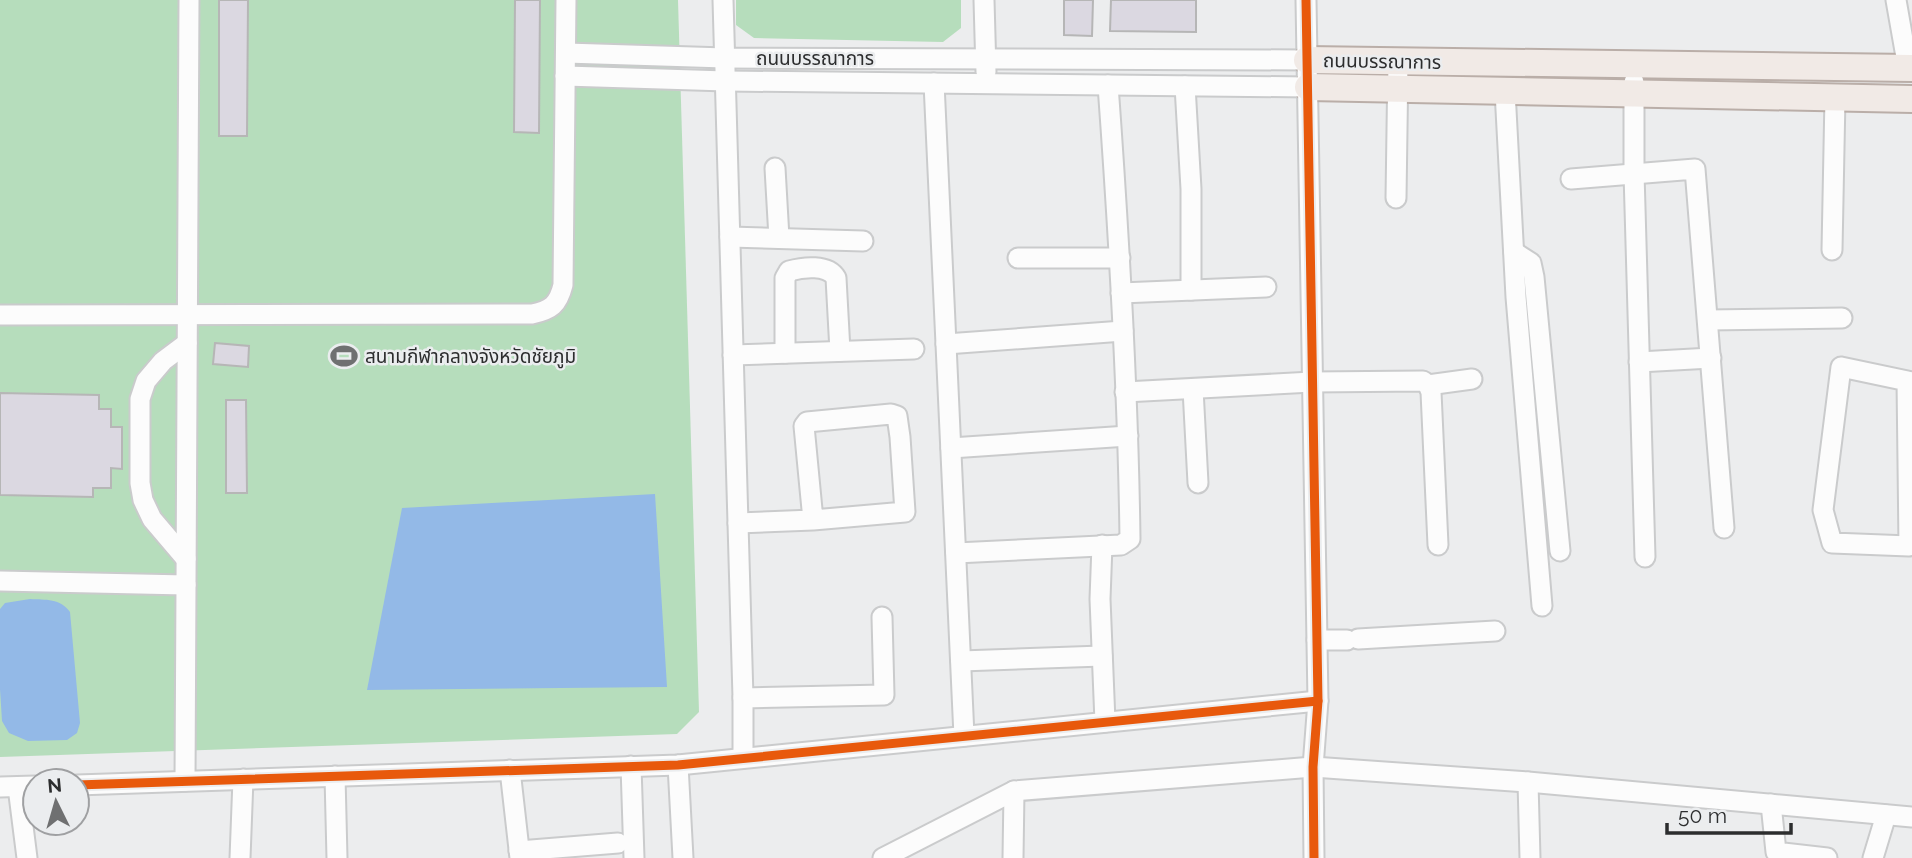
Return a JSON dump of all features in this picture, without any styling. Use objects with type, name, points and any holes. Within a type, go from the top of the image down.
[{"type":"main road","name":"ถนนบรรณาการ","points":[[1307,60],[1910,68]]},
{"type":"main road","name":"ถนนบรรณาการ","points":[[1308,87],[1912,99]]},
{"type":"street","points":[[185,781],[189,0]]},
{"type":"street","points":[[0,315],[532,314],[546,311],[556,303],[563,285],[566,0]]},
{"type":"street","points":[[723,0],[743,758]]},
{"type":"street","points":[[984,0],[986,83]]},
{"type":"street","points":[[1306,0],[1318,701],[1313,766],[1314,858]]},
{"type":"street","points":[[1896,0],[1910,68]]},
{"type":"street","name":"ถนนบรรณาการ","points":[[566,52],[725,58],[1307,60]]},
{"type":"street","points":[[1396,198],[1398,61]]},
{"type":"street","points":[[1635,64],[1634,173],[1645,557]]},
{"type":"street","points":[[1804,97],[1806,66]]},
{"type":"street","name":"ถนนบรรณาการ","points":[[565,76],[726,81],[1308,87]]},
{"type":"street","points":[[934,83],[964,736]]},
{"type":"street","points":[[956,553],[1121,545],[1130,539],[1120,258],[1108,85]]},
{"type":"street","points":[[1185,86],[1191,189],[1191,290]]},
{"type":"street","points":[[1505,91],[1514,252],[1542,606]]},
{"type":"street","points":[[1832,250],[1835,97]]},
{"type":"street","points":[[775,168],[779,238]]},
{"type":"street","points":[[1571,179],[1695,169],[1724,528]]},
{"type":"street","points":[[730,237],[863,241]]},
{"type":"street","points":[[1514,252],[1531,263],[1534,277],[1560,551]]},
{"type":"street","points":[[1018,258],[1120,258]]},
{"type":"street","points":[[785,353],[785,278],[789,271],[821,269],[828,270],[836,278],[840,351]]},
{"type":"street","points":[[1121,293],[1266,287]]},
{"type":"street","points":[[1708,320],[1842,318]]},
{"type":"street","points":[[946,344],[1123,331]]},
{"type":"street","points":[[186,559],[152,519],[143,500],[140,484],[140,399],[146,381],[163,361],[187,343]]},
{"type":"street","points":[[733,355],[914,349]]},
{"type":"street","points":[[1639,362],[1711,358]]},
{"type":"street","points":[[1841,367],[1909,381],[1909,546],[1832,543],[1822,510],[1841,367]]},
{"type":"street","points":[[1428,385],[1472,379]]},
{"type":"street","points":[[1125,392],[1312,382],[1423,381],[1431,392],[1438,545]]},
{"type":"street","points":[[1194,389],[1198,483]]},
{"type":"street","points":[[738,523],[813,520],[905,512],[897,416],[891,414],[807,422],[804,426],[813,520]]},
{"type":"street","points":[[951,448],[1128,436]]},
{"type":"street","points":[[1102,545],[1100,599],[1105,722]]},
{"type":"street","points":[[0,581],[186,584]]},
{"type":"street","points":[[743,698],[884,695],[882,617]]},
{"type":"street","points":[[1317,640],[1494,631]]},
{"type":"street","points":[[961,662],[1102,656]]},
{"type":"street","points":[[91,784],[678,765],[1318,701]]},
{"type":"street","points":[[678,765],[683,858]]},
{"type":"street","points":[[631,766],[634,858]]},
{"type":"street","points":[[883,858],[1014,791],[1313,766],[1528,782],[1912,817]]},
{"type":"street","points":[[510,771],[519,854],[618,843]]},
{"type":"street","points":[[335,776],[337,858]]},
{"type":"street","points":[[240,858],[243,779]]},
{"type":"street","points":[[1528,782],[1530,858]]},
{"type":"street","points":[[18,787],[27,858]]},
{"type":"street","points":[[1013,858],[1014,791]]},
{"type":"street","points":[[1771,804],[1776,852],[1827,858]]},
{"type":"street","points":[[1872,858],[1886,815]]},
{"type":"green space","name":"สนามกีฬากลางจังหวัดชัยภูมิ","points":[[0,0],[678,0],[699,712],[677,734],[0,757]]},
{"type":"green space","points":[[736,0],[961,0],[961,28],[943,42],[754,38],[736,25]]},
{"type":"water","points":[[655,494],[667,687],[367,690],[402,508]]},
{"type":"water","points":[[30,599],[57,602],[70,612],[80,723],[77,733],[67,740],[28,741],[9,733],[2,721],[0,609],[5,603]]},
{"type":"building","points":[[219,0],[248,0],[247,136],[219,136]]},
{"type":"building","points":[[515,0],[540,0],[539,133],[514,132]]},
{"type":"building","points":[[1064,0],[1093,0],[1092,36],[1064,35]]},
{"type":"building","points":[[1111,0],[1196,0],[1196,32],[1110,31]]},
{"type":"building","points":[[215,343],[249,346],[248,367],[213,364]]},
{"type":"building","points":[[0,393],[99,395],[99,409],[111,409],[111,427],[122,427],[122,469],[111,468],[111,488],[93,488],[93,497],[0,495]]},
{"type":"building","points":[[226,400],[246,400],[247,493],[226,493]]},
{"type":"cycle path","points":[[1306,0],[1318,701],[1313,767],[1314,858]]},
{"type":"cycle path","points":[[91,785],[678,765],[1318,701]]},
{"type":"place","name":"สนามกีฬากลางจังหวัดชัยภูมิ","points":[[344,356]]}]
